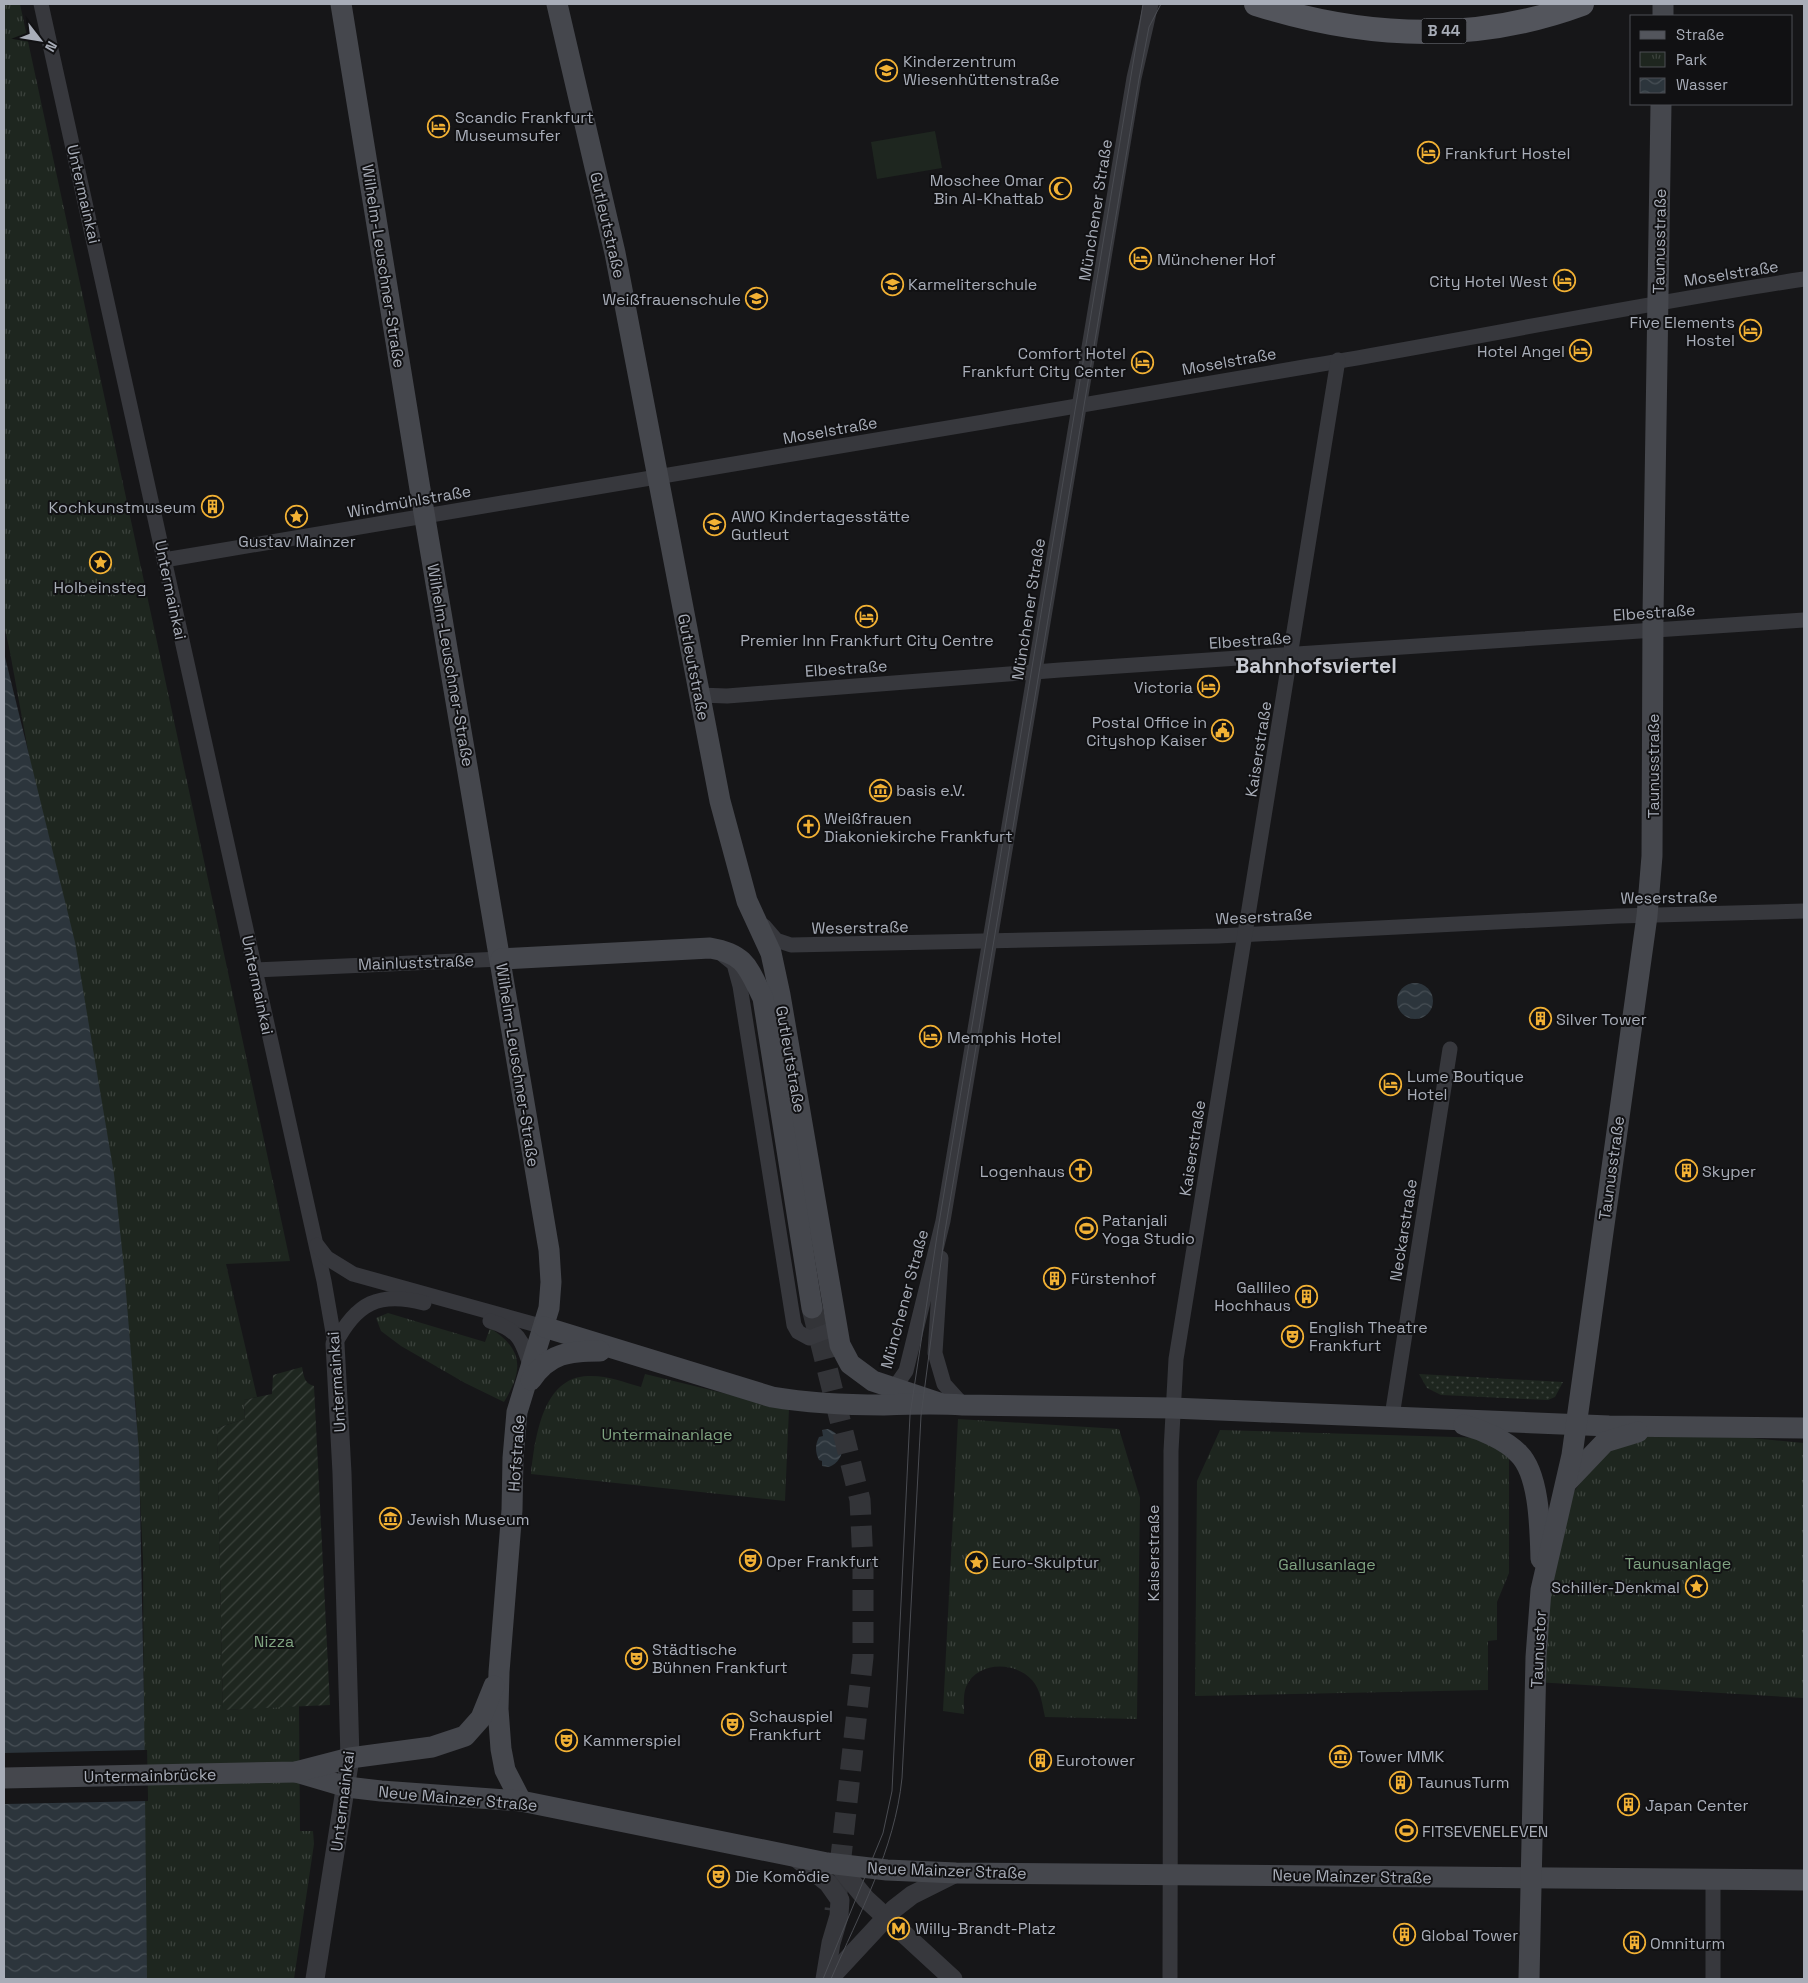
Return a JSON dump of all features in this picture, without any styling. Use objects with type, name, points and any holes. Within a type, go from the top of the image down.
[{"type":"main road","name":"Wilhelm-Leuschner-Straße","points":[[341,4],[549,1250],[551,1282],[544,1327]]},
{"type":"main road","name":"Gutleutstraße","points":[[557,4],[615,252],[659,477],[698,695],[720,801],[747,901],[771,953],[785,1017],[840,1344],[850,1364],[873,1381],[895,1390],[939,1403]]},
{"type":"main road","name":"B 44","points":[[1256,4],[1302,17],[1393,32],[1449,31],[1495,26],[1538,18],[1582,4]]},
{"type":"main road","name":"Taunusstraße","points":[[1577,1424],[1583,1366],[1647,916],[1652,856],[1653,629],[1661,105]]},
{"type":"main road","points":[[747,901],[761,967],[763,998],[812,1308]]},
{"type":"main road","name":"Mainluststraße","points":[[501,960],[719,950]]},
{"type":"main road","points":[[719,950],[746,963],[763,998]]},
{"type":"main road","points":[[544,1327],[772,1397],[792,1400],[875,1404],[939,1403],[1172,1408],[1577,1424],[1804,1428]]},
{"type":"main road","name":"Hofstraße","points":[[521,1801],[505,1770],[501,1749],[498,1709],[499,1672],[512,1519],[513,1458],[517,1412],[544,1327]]},
{"type":"main road","points":[[517,1412],[538,1370],[554,1358],[572,1351],[625,1351]]},
{"type":"main road","points":[[1442,1419],[1473,1428],[1494,1437],[1519,1454],[1529,1470],[1538,1513],[1541,1590]]},
{"type":"main road","name":"Taunustor","points":[[1530,1979],[1536,1657],[1541,1590],[1566,1482],[1577,1424]]},
{"type":"main road","points":[[1566,1482],[1605,1442],[1658,1426]]},
{"type":"main road","name":"Hofstraße","points":[[350,1758],[432,1747],[465,1736],[481,1718],[499,1672]]},
{"type":"main road","points":[[296,1772],[350,1758]]},
{"type":"main road","name":"Neue Mainzer Straße","points":[[296,1772],[347,1787],[521,1801],[838,1865],[956,1873],[1804,1880]]},
{"type":"main road","name":"Untermainbrücke","points":[[4,1778],[296,1772]]},
{"type":"street","name":"Untermainkai","points":[[41,4],[255,970],[335,1344],[342,1473],[350,1758],[347,1787],[315,1979]]},
{"type":"street","name":"Münchener Straße","points":[[875,1404],[895,1390],[906,1371],[943,1221],[1134,78],[1151,4]]},
{"type":"street","name":"Moselstraße","points":[[659,477],[1338,360],[1658,302],[1804,279]]},
{"type":"street","name":"Kaiserstraße","points":[[1170,1979],[1172,1408],[1180,1328],[1338,360]]},
{"type":"street","name":"Windmühlstraße","points":[[164,560],[659,477]]},
{"type":"street","name":"Elbestraße","points":[[698,695],[727,696],[1036,672],[1804,620]]},
{"type":"street","name":"Weserstraße","points":[[747,901],[768,932],[776,940],[791,946],[1245,935],[1647,916],[1804,911]]},
{"type":"street","points":[[719,950],[734,964],[740,986],[794,1325],[798,1332],[809,1338],[836,1328]]},
{"type":"street","name":"Mainluststraße","points":[[255,970],[501,960]]},
{"type":"street","name":"Neckarstraße","points":[[1392,1416],[1450,1049]]},
{"type":"street","name":"Münchener Straße","points":[[943,1221],[935,1353],[944,1384],[963,1405]]},
{"type":"street","points":[[315,1244],[327,1258],[353,1274],[544,1327]]},
{"type":"street","points":[[335,1344],[344,1326],[358,1311],[376,1301],[394,1297],[410,1299],[508,1327],[522,1341],[531,1369]]},
{"type":"street","points":[[794,1856],[828,1883],[840,1900],[839,1916],[831,1943],[825,1979]]},
{"type":"street","points":[[838,1865],[866,1899],[953,1979]]},
{"type":"street","points":[[829,1979],[885,1917],[912,1895],[956,1873]]},
{"type":"street","points":[[1713,1979],[1714,1880]]},
{"type":"green space","points":[[4,4],[20,4],[290,1261],[226,1264],[257,1397],[244,1400],[245,1419],[217,1428],[223,1710],[299,1706],[300,1831],[313,1831],[314,1844],[294,1979],[145,1979],[143,1560],[136,1407],[110,1197],[4,626]]},
{"type":"green space","points":[[935,131],[942,168],[877,179],[871,142]]},
{"type":"green space","points":[[388,1313],[485,1342],[490,1328],[501,1336],[509,1344],[517,1360],[515,1379],[504,1402],[465,1383],[401,1346],[381,1331],[376,1318]]},
{"type":"green space","name":"Nizza","points":[[302,1367],[306,1381],[314,1386],[330,1705],[223,1710],[217,1428],[245,1419],[244,1400],[272,1394],[273,1375]]},
{"type":"green space","name":"Untermainanlage","points":[[645,1374],[789,1409],[785,1501],[531,1474],[535,1444],[544,1412],[551,1398],[560,1387],[573,1379],[595,1376],[615,1379],[641,1387]]},
{"type":"green space","points":[[1419,1374],[1563,1382],[1555,1397],[1548,1400],[1441,1395],[1427,1388]]},
{"type":"green space","points":[[958,1419],[1119,1429],[1140,1498],[1137,1719],[1045,1717],[1039,1693],[1032,1680],[1016,1669],[1007,1667],[987,1668],[971,1678],[965,1690],[964,1714],[943,1711]]},
{"type":"green space","name":"Taunusanlage","points":[[1660,1429],[1804,1443],[1804,1698],[1535,1682],[1561,1509],[1607,1447]]},
{"type":"green space","name":"Gallusanlage","points":[[1220,1430],[1488,1438],[1509,1451],[1509,1573],[1497,1602],[1497,1640],[1488,1641],[1488,1690],[1195,1696],[1197,1481]]},
{"type":"water","points":[[4,653],[75,942],[114,1174],[124,1268],[139,1451],[147,1979],[4,1979]]},
{"type":"water","points":[[1415,983],[1427,989],[1433,1001],[1427,1013],[1415,1019],[1403,1013],[1397,1001],[1403,989]]},
{"type":"water","points":[[828,1429],[839,1437],[842,1448],[842,1454],[839,1459],[829,1467],[822,1466],[822,1461],[819,1460],[816,1448],[819,1437],[823,1436],[822,1430]]},
{"type":"pier","points":[[147,1750],[148,1801],[4,1804],[4,1753]]},
{"type":"tunnel","points":[[812,1308],[860,1500],[863,1563],[863,1657],[835,1911]]},
{"type":"tram line","points":[[823,1979],[883,1833],[892,1791],[910,1415],[938,1229],[1143,4]]},
{"type":"tram line","points":[[831,1979],[884,1856],[898,1804],[902,1778],[921,1416],[945,1231],[1139,79],[1149,27],[1161,4]]},
{"type":"tram line","points":[[1340,4],[1378,4]]},
{"type":"place","name":"Kinderzentrum Wiesenhüttenstraße","points":[[887,70]]},
{"type":"place","name":"Scandic Frankfurt Museumsufer","points":[[439,126]]},
{"type":"place","name":"Frankfurt Hostel","points":[[1429,153]]},
{"type":"place","name":"Moschee Omar Bin Al-Khattab","points":[[1060,189]]},
{"type":"place","name":"Münchener Hof","points":[[1141,259]]},
{"type":"place","name":"City Hotel West","points":[[1564,281]]},
{"type":"place","name":"Karmeliterschule","points":[[892,284]]},
{"type":"place","name":"Weißfrauenschule","points":[[757,299]]},
{"type":"place","name":"Five Elements Hostel","points":[[1751,331]]},
{"type":"place","name":"Hotel Angel","points":[[1581,351]]},
{"type":"place","name":"Comfort Hotel Frankfurt City Center","points":[[1142,362]]},
{"type":"place","name":"Kochkunstmuseum","points":[[212,507]]},
{"type":"place","name":"Gustav Mainzer","points":[[297,517]]},
{"type":"place","name":"AWO Kindertagesstätte Gutleut","points":[[715,525]]},
{"type":"place","name":"Holbeinsteg","points":[[100,563]]},
{"type":"place","name":"Premier Inn Frankfurt City Centre","points":[[867,616]]},
{"type":"place","name":"Victoria","points":[[1209,687]]},
{"type":"place","name":"Postal Office in Cityshop Kaiser","points":[[1223,731]]},
{"type":"place","name":"basis e.V.","points":[[880,790]]},
{"type":"place","name":"Weißfrauen Diakoniekirche Frankfurt","points":[[808,827]]},
{"type":"place","name":"Silver Tower","points":[[1540,1019]]},
{"type":"place","name":"Memphis Hotel","points":[[931,1037]]},
{"type":"place","name":"Lume Boutique Hotel","points":[[1391,1085]]},
{"type":"place","name":"Logenhaus","points":[[1081,1171]]},
{"type":"place","name":"Skyper","points":[[1686,1171]]},
{"type":"place","name":"Patanjali Yoga Studio","points":[[1086,1229]]},
{"type":"place","name":"Fürstenhof","points":[[1055,1278]]},
{"type":"place","name":"Gallileo Hochhaus","points":[[1307,1296]]},
{"type":"place","name":"English Theatre Frankfurt","points":[[1293,1336]]},
{"type":"place","name":"Jewish Museum","points":[[391,1519]]},
{"type":"place","name":"Oper Frankfurt","points":[[750,1561]]},
{"type":"place","name":"Euro-Skulptur","points":[[976,1562]]},
{"type":"place","name":"Schiller-Denkmal","points":[[1696,1587]]},
{"type":"place","name":"Städtische Bühnen Frankfurt","points":[[636,1658]]},
{"type":"place","name":"Schauspiel Frankfurt","points":[[733,1725]]},
{"type":"place","name":"Kammerspiel","points":[[567,1740]]},
{"type":"place","name":"Tower MMK","points":[[1341,1756]]},
{"type":"place","name":"Eurotower","points":[[1040,1760]]},
{"type":"place","name":"TaunusTurm","points":[[1401,1782]]},
{"type":"place","name":"Japan Center","points":[[1629,1805]]},
{"type":"place","name":"FITSEVENELEVEN","points":[[1406,1831]]},
{"type":"place","name":"Die Komödie","points":[[719,1876]]},
{"type":"place","name":"Willy-Brandt-Platz","points":[[899,1928]]},
{"type":"place","name":"Global Tower","points":[[1405,1935]]},
{"type":"place","name":"Omniturm","points":[[1634,1943]]},
{"type":"district","name":"Bahnhofsviertel","points":[[1316,666]]}]
